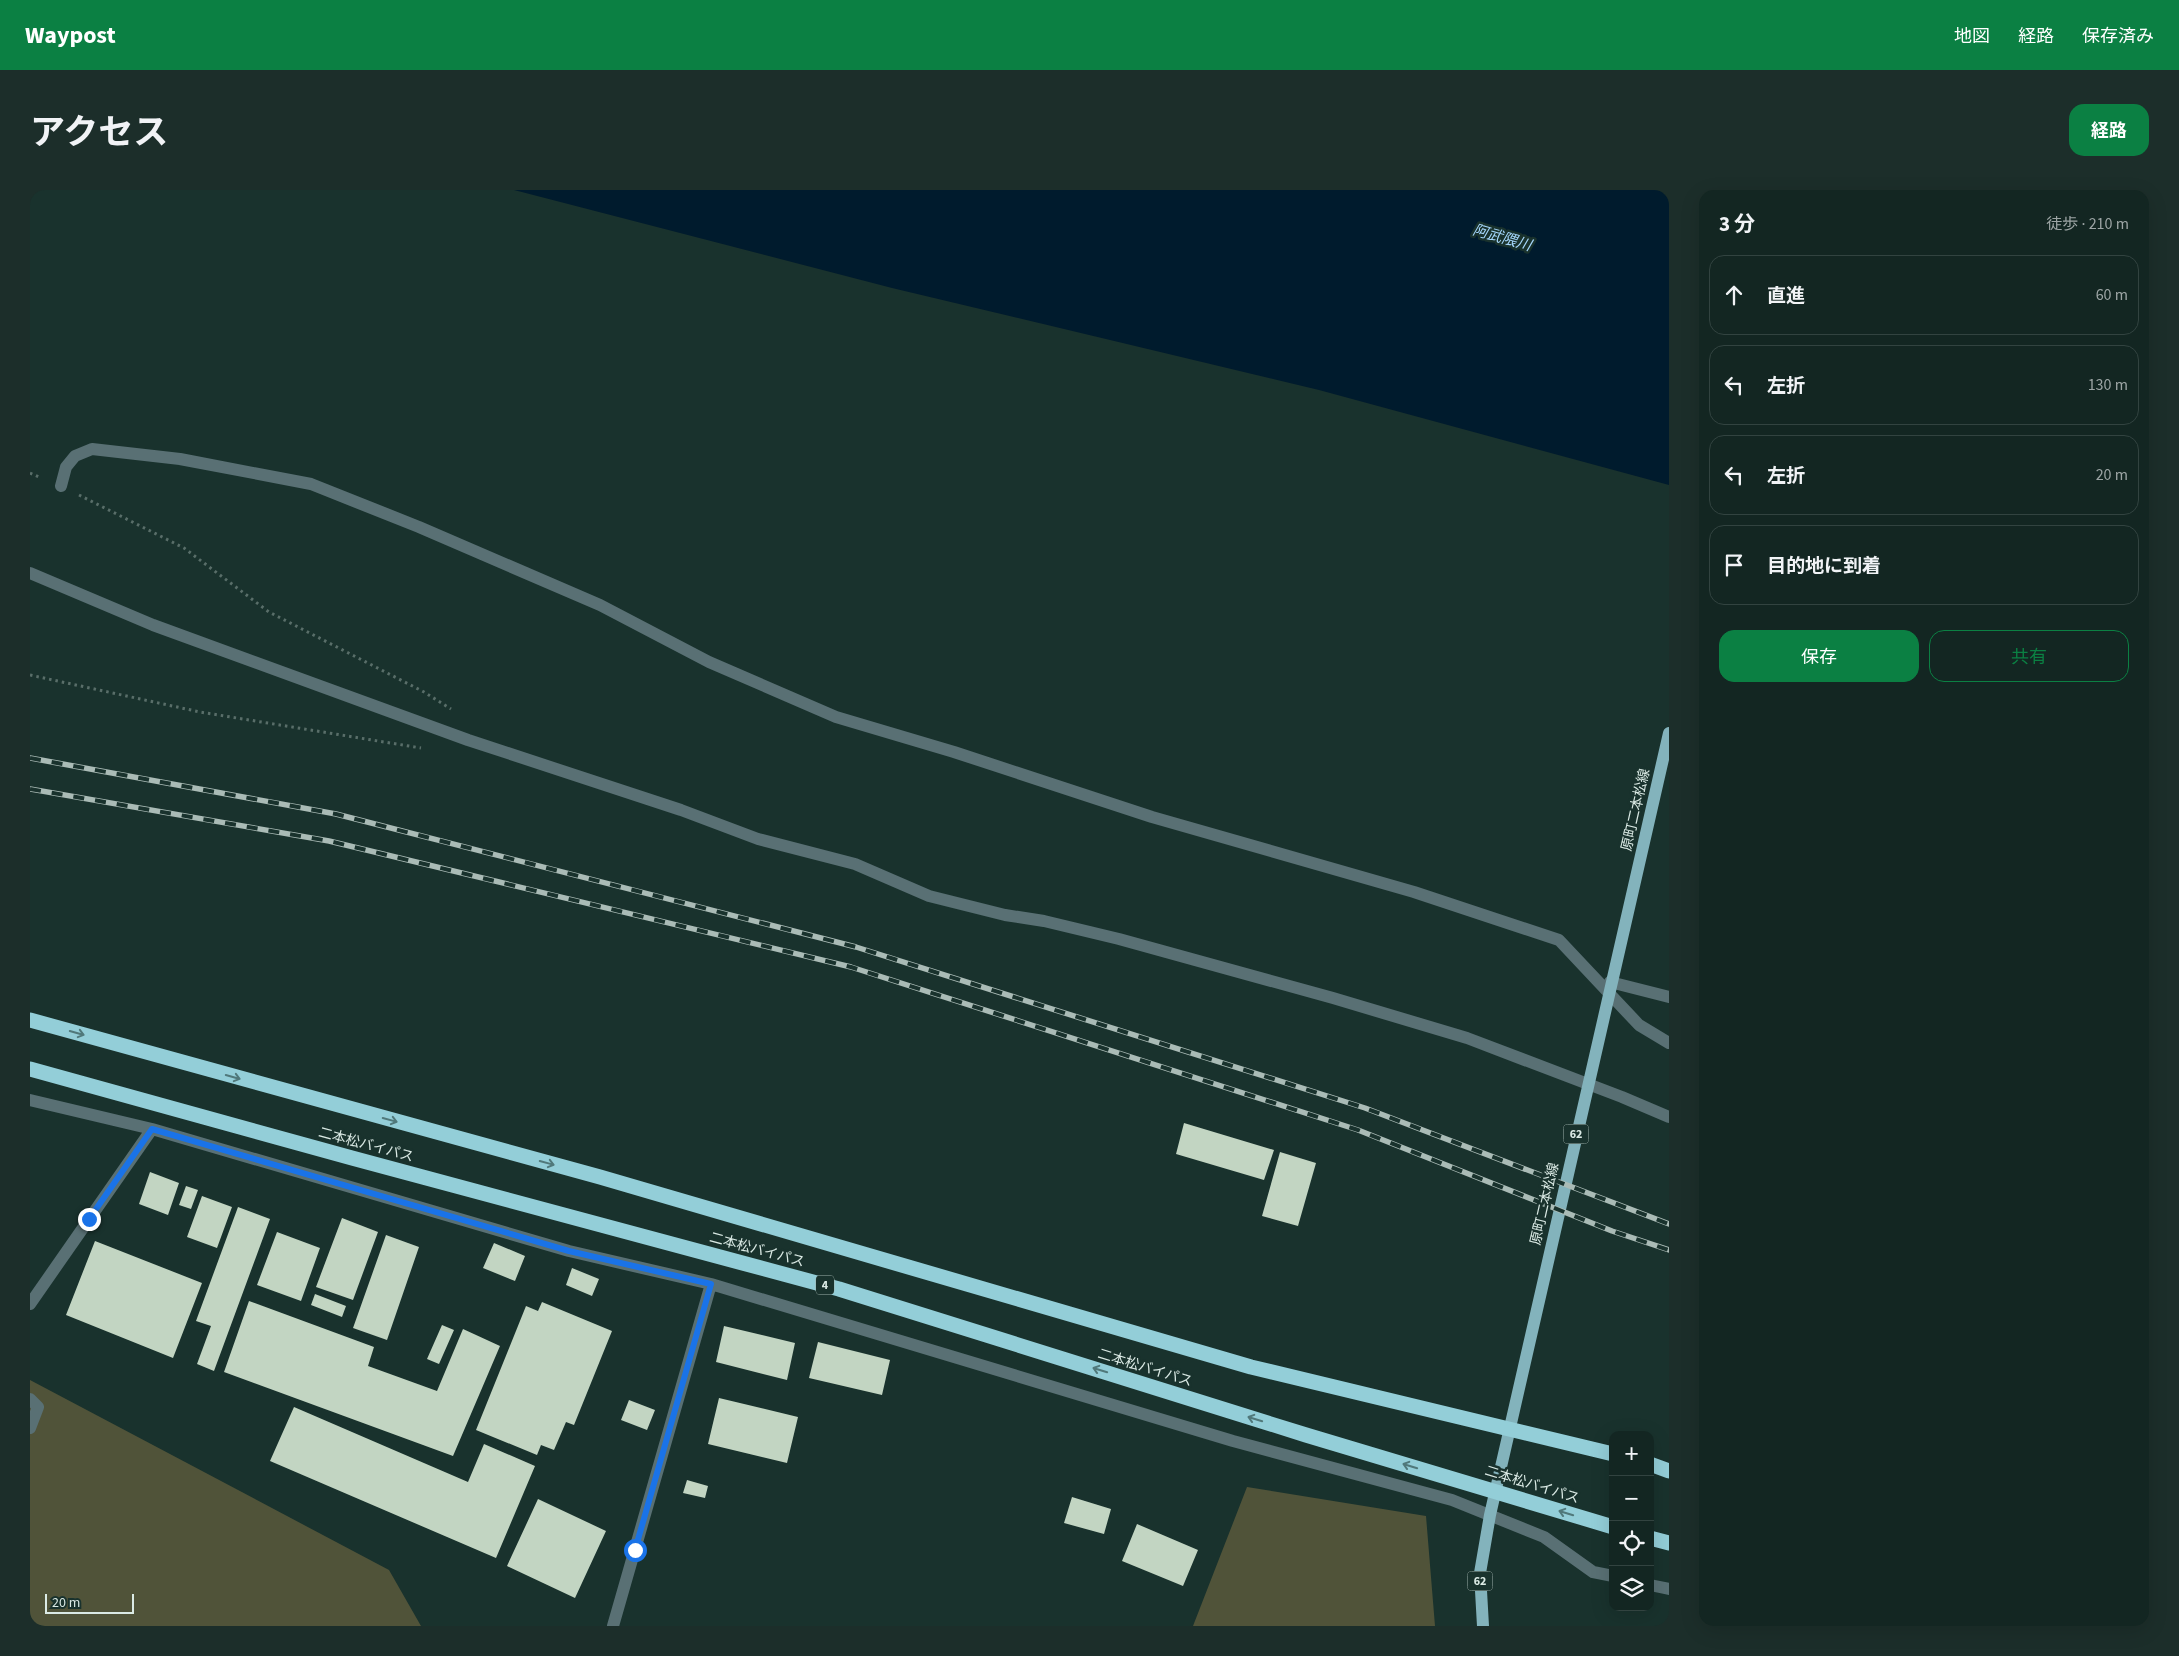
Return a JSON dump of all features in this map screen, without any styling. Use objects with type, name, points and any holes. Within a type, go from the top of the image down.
[{"type":"highway","name":"二本松バイパス","points":[[30,1020],[600,1178],[1252,1367],[1609,1453]]},
{"type":"highway","name":"二本松バイパス","points":[[30,1068],[839,1289],[1306,1435],[1609,1525]]},
{"type":"highway","points":[[1654,1465],[1669,1471]]},
{"type":"highway","points":[[1654,1539],[1669,1543]]},
{"type":"main road","name":"原町二本松線","points":[[1483,1626],[1480,1573],[1485,1536],[1610,982],[1669,733]]},
{"type":"street","points":[[61,486],[66,468],[75,456],[92,449],[180,459],[311,484],[419,527],[600,605],[709,662],[836,717],[954,752],[1152,817],[1414,892],[1559,940],[1639,1025],[1669,1044]]},
{"type":"street","points":[[30,573],[153,625],[429,726],[680,810],[758,839],[855,864],[929,896],[1005,916],[1044,921],[1119,940],[1333,998],[1467,1038],[1622,1097],[1669,1117]]},
{"type":"street","points":[[1610,982],[1669,997]]},
{"type":"street","points":[[30,1100],[152,1129],[569,1251],[711,1284],[1214,1436],[1452,1500],[1544,1537],[1593,1572],[1609,1575]]},
{"type":"street","points":[[30,1304],[152,1129]]},
{"type":"street","points":[[614,1626],[711,1284]]},
{"type":"street","points":[[30,1399],[38,1407],[30,1428]]},
{"type":"street","points":[[1654,1586],[1669,1589]]},
{"type":"green space","points":[[30,1380],[389,1570],[421,1626],[30,1626]]},
{"type":"green space","points":[[1247,1487],[1426,1516],[1435,1626],[1193,1626]]},
{"type":"water","name":"阿武隈川","points":[[514,190],[1669,190],[1669,485],[1319,390],[892,288]]},
{"type":"building","points":[[1184,1123],[1274,1150],[1264,1180],[1176,1154]]},
{"type":"building","points":[[1280,1152],[1316,1163],[1298,1226],[1262,1216]]},
{"type":"building","points":[[150,1172],[179,1183],[168,1215],[139,1204]]},
{"type":"building","points":[[186,1186],[198,1190],[191,1209],[179,1205]]},
{"type":"building","points":[[202,1196],[232,1207],[217,1248],[187,1237]]},
{"type":"building","points":[[238,1207],[270,1219],[214,1371],[197,1364],[211,1326],[196,1321]]},
{"type":"building","points":[[342,1218],[378,1232],[353,1300],[316,1287]]},
{"type":"building","points":[[277,1232],[320,1248],[301,1301],[257,1285]]},
{"type":"building","points":[[386,1235],[419,1247],[387,1340],[353,1328]]},
{"type":"building","points":[[95,1241],[202,1283],[173,1358],[66,1315]]},
{"type":"building","points":[[494,1243],[525,1256],[515,1281],[483,1268]]},
{"type":"building","points":[[572,1268],[599,1279],[592,1296],[566,1285]]},
{"type":"building","points":[[315,1294],[346,1306],[342,1317],[311,1305]]},
{"type":"building","points":[[249,1301],[374,1347],[368,1366],[437,1391],[463,1329],[500,1346],[453,1456],[224,1372]]},
{"type":"building","points":[[542,1302],[612,1331],[574,1425],[566,1422],[554,1450],[541,1445],[537,1455],[476,1430],[526,1306],[538,1311]]},
{"type":"building","points":[[442,1325],[454,1330],[439,1364],[427,1359]]},
{"type":"building","points":[[724,1326],[795,1343],[787,1380],[716,1362]]},
{"type":"building","points":[[818,1342],[890,1360],[882,1395],[809,1378]]},
{"type":"building","points":[[719,1398],[798,1417],[787,1463],[708,1444]]},
{"type":"building","points":[[629,1400],[655,1410],[647,1430],[621,1420]]},
{"type":"building","points":[[294,1407],[468,1482],[484,1444],[535,1466],[496,1558],[270,1461]]},
{"type":"building","points":[[687,1480],[708,1486],[705,1498],[683,1493]]},
{"type":"building","points":[[1072,1497],[1111,1509],[1104,1534],[1064,1523]]},
{"type":"building","points":[[538,1499],[606,1531],[575,1598],[507,1566]]},
{"type":"building","points":[[1137,1524],[1198,1550],[1183,1586],[1122,1561]]},
{"type":"railway","points":[[30,758],[336,814],[856,947],[1365,1108],[1669,1224]]},
{"type":"railway","points":[[30,789],[329,841],[851,967],[1358,1130],[1612,1231],[1669,1250]]},
{"type":"route","points":[[89,1219],[152,1129],[569,1251],[711,1284],[635,1550]]}]
